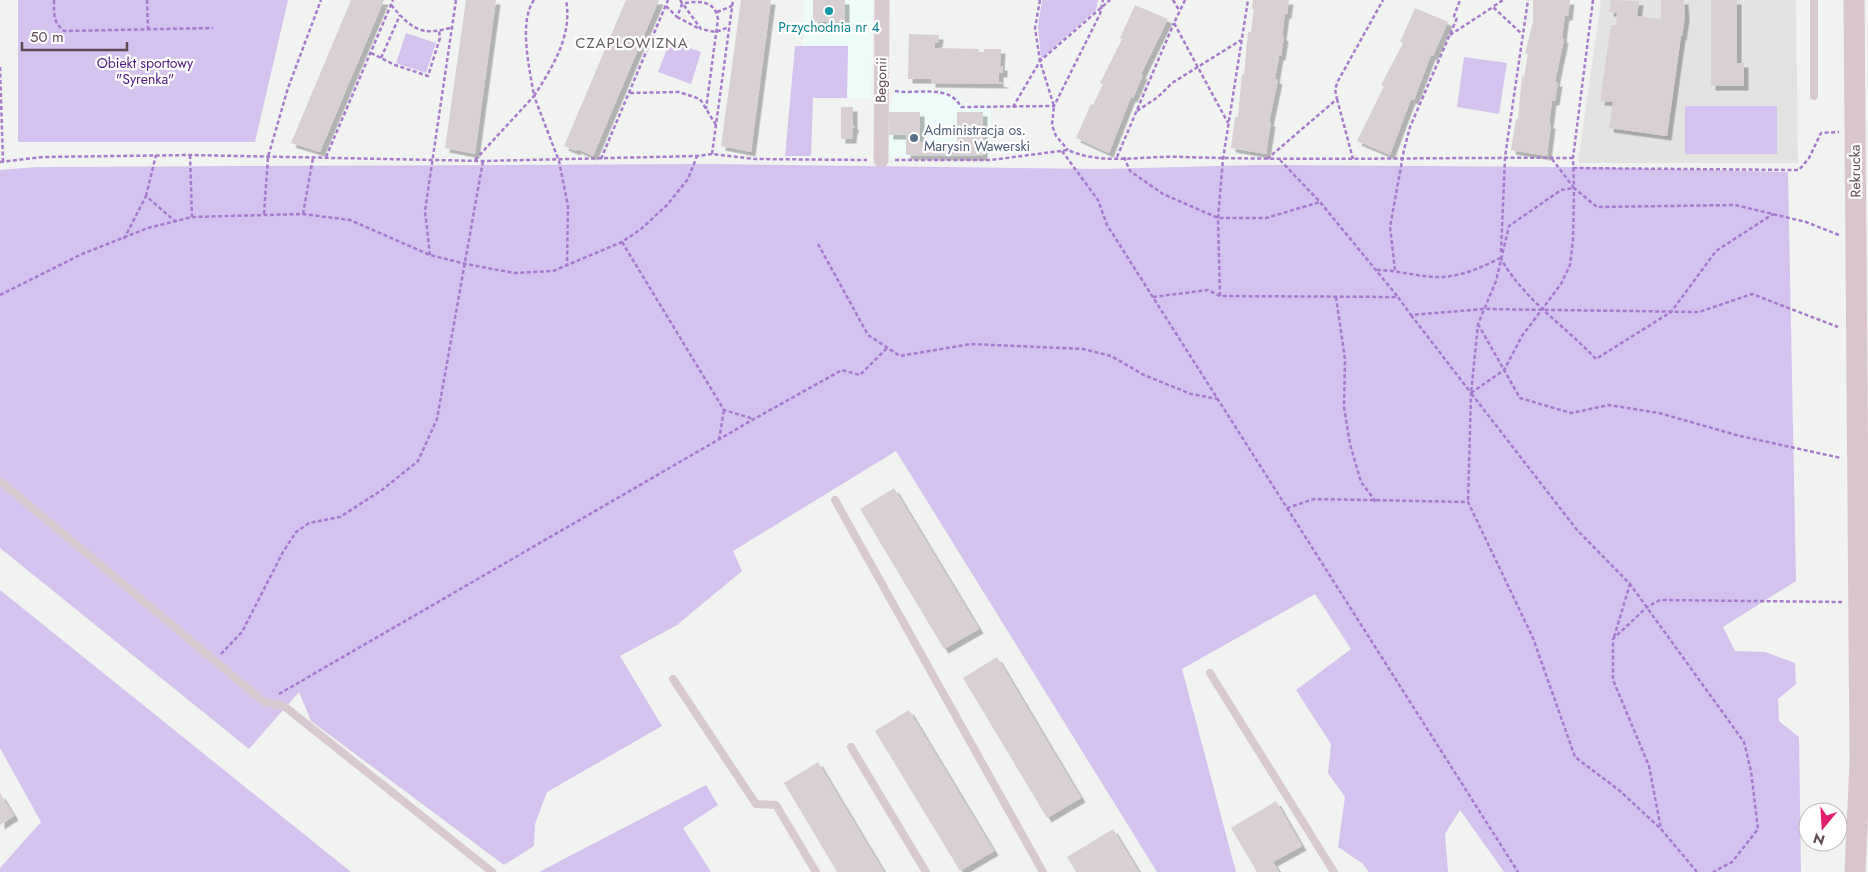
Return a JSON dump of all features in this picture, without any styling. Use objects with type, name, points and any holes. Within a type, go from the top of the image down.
[{"type":"street","name":"Begonii","points":[[881,160],[882,0]]},
{"type":"street","name":"Rekrucka","points":[[1855,872],[1860,762],[1859,6]]},
{"type":"street","name":"Rekrucka","points":[[1860,762],[1867,820],[1868,863]]},
{"type":"lane","points":[[1814,0],[1814,96]]},
{"type":"lane","points":[[0,481],[264,702],[284,706],[492,872]]},
{"type":"lane","points":[[835,500],[1043,872]]},
{"type":"lane","points":[[1210,673],[1334,872]]},
{"type":"lane","points":[[673,679],[756,804],[776,805],[816,872]]},
{"type":"lane","points":[[851,747],[926,872]]},
{"type":"path","points":[[54,0],[54,16],[57,26],[64,31],[213,28]]},
{"type":"path","points":[[147,0],[148,28]]},
{"type":"path","points":[[264,214],[268,157],[288,88],[322,0]]},
{"type":"path","points":[[326,158],[394,0]]},
{"type":"path","points":[[430,255],[425,211],[456,0]]},
{"type":"path","points":[[534,0],[529,8],[526,26],[534,96],[559,160],[568,206],[567,265]]},
{"type":"path","points":[[475,160],[534,96],[555,63],[568,17],[566,0]]},
{"type":"path","points":[[601,159],[668,0]]},
{"type":"path","points":[[680,0],[701,29]]},
{"type":"path","points":[[682,4],[696,0],[708,3],[717,12],[706,109]]},
{"type":"path","points":[[712,154],[732,0]]},
{"type":"path","points":[[1040,0],[1035,28],[1040,62],[1054,106]]},
{"type":"path","points":[[1068,150],[1056,136],[1052,125],[1054,106],[1100,14],[1102,0]]},
{"type":"path","points":[[1012,107],[1040,62],[1110,0]]},
{"type":"path","points":[[1173,0],[1179,10]]},
{"type":"path","points":[[1116,158],[1185,0]]},
{"type":"path","points":[[1220,296],[1218,218],[1223,159],[1248,0]]},
{"type":"path","points":[[1353,159],[1335,89],[1382,0]]},
{"type":"path","points":[[1396,270],[1390,227],[1410,127],[1457,18],[1454,16],[1460,0]]},
{"type":"path","points":[[1448,36],[1503,0]]},
{"type":"path","points":[[1527,0],[1505,157],[1500,258],[1541,310],[1571,332],[1596,359],[1671,312],[1716,251],[1773,214]]},
{"type":"path","points":[[1471,393],[1504,370],[1522,336],[1561,284],[1570,265],[1573,240],[1573,158],[1593,0]]},
{"type":"path","points":[[677,17],[682,4]]},
{"type":"path","points":[[391,5],[400,15],[421,31],[439,31],[452,27]]},
{"type":"path","points":[[666,6],[677,17],[701,29],[716,32],[729,27]]},
{"type":"path","points":[[717,12],[732,6]]},
{"type":"path","points":[[1493,7],[1523,34]]},
{"type":"path","points":[[381,58],[400,15]]},
{"type":"path","points":[[1174,23],[1228,125]]},
{"type":"path","points":[[371,53],[395,66],[428,76],[440,38],[439,31]]},
{"type":"path","points":[[1136,112],[1198,66],[1241,40]]},
{"type":"path","points":[[0,67],[2,162],[43,157],[156,155],[559,160],[712,154],[754,159],[991,160],[1062,150],[1068,150],[1096,159],[1124,157],[1267,160],[1573,158]]},
{"type":"path","points":[[891,89],[897,92],[945,92],[957,100],[960,107],[1054,106]]},
{"type":"path","points":[[630,93],[679,92],[700,99],[716,126]]},
{"type":"path","points":[[1267,160],[1337,99]]},
{"type":"path","points":[[1574,168],[1799,170],[1809,158],[1821,133],[1839,132]]},
{"type":"path","points":[[1062,150],[1098,200],[1107,225],[1518,872]]},
{"type":"path","points":[[124,239],[146,196],[156,155]]},
{"type":"path","points":[[190,155],[192,217]]},
{"type":"path","points":[[0,295],[82,254],[148,228],[192,217],[303,214],[350,220],[430,255],[466,264],[514,273],[553,270],[622,242],[641,229],[668,205],[688,179],[697,156]]},
{"type":"path","points":[[1124,157],[1130,171],[1163,194],[1218,218],[1266,218],[1320,202]]},
{"type":"path","points":[[303,214],[313,158]]},
{"type":"path","points":[[1552,158],[1574,188],[1598,207],[1735,205],[1806,222],[1860,250]]},
{"type":"path","points":[[215,661],[242,632],[283,552],[296,532],[309,523],[340,517],[382,490],[418,461],[437,419],[483,160]]},
{"type":"path","points":[[1280,160],[1320,202],[1377,270],[1577,530],[1630,584],[1744,742],[1751,771],[1758,829],[1732,862],[1713,872]]},
{"type":"path","points":[[1574,188],[1561,190],[1509,226],[1496,281],[1478,324],[1471,393],[1468,502],[1533,638],[1575,757],[1620,791],[1661,829],[1697,872]]},
{"type":"path","points":[[146,196],[176,222]]},
{"type":"path","points":[[622,242],[724,410],[719,440]]},
{"type":"path","points":[[818,244],[868,335],[900,356],[971,344],[1083,349],[1111,356],[1144,375],[1191,394],[1219,399]]},
{"type":"path","points":[[1377,270],[1396,270],[1442,278],[1480,269],[1500,258]]},
{"type":"path","points":[[1153,297],[1208,290],[1220,296],[1398,297]]},
{"type":"path","points":[[1411,315],[1484,309],[1699,312],[1752,294],[1838,327]]},
{"type":"path","points":[[1336,297],[1345,359],[1344,407],[1350,444],[1362,482],[1376,502]]},
{"type":"path","points":[[1478,324],[1520,398],[1571,413],[1609,405],[1659,413],[1740,436],[1842,459]]},
{"type":"path","points":[[264,702],[842,370],[860,375],[887,348]]},
{"type":"path","points":[[724,410],[754,419]]},
{"type":"path","points":[[1287,508],[1314,499],[1376,502],[1468,502]]},
{"type":"path","points":[[1630,584],[1613,639],[1613,680],[1649,766],[1661,829]]},
{"type":"path","points":[[1613,639],[1647,607],[1660,600],[1842,602]]},
{"type":"shaded area","points":[[804,0],[873,0],[871,98],[847,98],[848,46],[803,46]]},
{"type":"shaded area","points":[[1601,0],[1796,0],[1798,163],[1578,163]]},
{"type":"shaded area","points":[[895,89],[944,90],[959,98],[963,105],[991,105],[990,156],[891,157],[888,153],[889,112]]},
{"type":"green space","name":"Obiekt sportowy \"Syrenka\"","points":[[18,0],[288,0],[255,142],[18,142]]},
{"type":"green space","points":[[1042,0],[1098,0],[1096,10],[1041,59],[1038,26]]},
{"type":"green space","points":[[406,33],[436,43],[426,73],[396,63]]},
{"type":"green space","points":[[670,41],[701,52],[691,84],[658,72]]},
{"type":"green space","points":[[795,46],[848,46],[847,98],[813,98],[811,156],[785,156]]},
{"type":"green space","points":[[1464,57],[1507,63],[1499,114],[1457,107]]},
{"type":"green space","points":[[1685,106],[1777,106],[1777,154],[1685,154]]},
{"type":"green space","points":[[710,164],[1103,169],[1256,165],[1576,167],[1788,172],[1796,581],[1723,627],[1735,651],[1765,652],[1795,663],[1796,684],[1778,699],[1779,721],[1799,737],[1800,802],[1798,802],[1798,852],[1801,852],[1801,872],[1504,872],[1460,810],[1445,834],[1448,872],[1369,872],[1362,863],[1338,847],[1345,797],[1328,773],[1331,744],[1296,690],[1351,649],[1315,594],[1182,669],[1236,872],[1157,872],[896,451],[733,551],[742,571],[677,625],[620,656],[662,726],[547,792],[535,824],[534,846],[504,865],[311,721],[299,692],[249,749],[0,548],[0,170],[37,167]]},
{"type":"green space","points":[[0,590],[351,872],[0,872],[0,868],[41,822],[0,748]]},
{"type":"green space","points":[[706,785],[718,805],[683,828],[711,872],[539,872]]},
{"type":"building","points":[[351,0],[384,0],[320,152],[291,143]]},
{"type":"building","points":[[466,0],[496,0],[475,154],[445,148]]},
{"type":"building","points":[[626,0],[659,0],[593,156],[564,146]]},
{"type":"building","points":[[741,0],[771,0],[751,152],[721,146]]},
{"type":"building","name":"Przychodnia nr 4","points":[[813,0],[845,0],[845,22],[813,22]]},
{"type":"building","points":[[1253,0],[1289,0],[1287,14],[1285,14],[1281,56],[1279,56],[1275,79],[1278,80],[1269,122],[1271,122],[1266,154],[1231,148],[1235,117],[1238,117],[1248,32],[1251,32],[1254,9],[1252,9]]},
{"type":"building","points":[[1533,0],[1570,0],[1568,16],[1565,16],[1562,38],[1564,39],[1555,82],[1558,82],[1555,101],[1552,101],[1547,156],[1511,150],[1516,119],[1518,119],[1522,76],[1524,77],[1528,54],[1525,53],[1533,22]]},
{"type":"building","points":[[1611,0],[1639,1],[1637,16],[1658,19],[1661,18],[1661,0],[1684,0],[1685,17],[1667,136],[1609,128],[1613,102],[1600,101],[1611,25],[1616,25],[1617,13],[1609,12]]},
{"type":"building","points":[[1711,0],[1737,0],[1737,63],[1744,63],[1744,86],[1711,86]]},
{"type":"building","points":[[1135,5],[1168,19],[1141,74],[1143,75],[1133,98],[1131,97],[1109,153],[1076,138],[1091,104],[1093,105],[1103,84],[1100,83],[1122,39],[1120,38]]},
{"type":"building","points":[[1415,8],[1448,22],[1433,56],[1431,55],[1414,100],[1411,99],[1390,155],[1357,141],[1384,86],[1381,85],[1403,43],[1400,42]]},
{"type":"building","points":[[909,34],[939,35],[935,48],[979,49],[979,52],[984,52],[984,49],[1001,49],[1000,66],[1003,66],[1003,73],[999,73],[999,82],[1006,84],[931,83],[931,79],[908,79]]},
{"type":"building","points":[[841,107],[853,107],[853,125],[855,127],[852,139],[841,139]]},
{"type":"building","points":[[889,112],[920,112],[920,142],[957,142],[957,112],[983,112],[983,156],[906,155],[906,135],[889,135]]},
{"type":"building","points":[[894,488],[979,629],[944,649],[860,509]]},
{"type":"building","points":[[997,657],[1081,798],[1047,818],[963,678]]},
{"type":"building","points":[[909,710],[994,851],[960,871],[875,731]]},
{"type":"building","points":[[818,762],[884,872],[837,872],[784,783]]},
{"type":"building","points":[[0,793],[14,816],[0,825]]},
{"type":"building","points":[[1276,801],[1302,846],[1273,862],[1279,872],[1257,872],[1231,828]]},
{"type":"building","points":[[1113,829],[1139,872],[1076,872],[1067,857]]},
{"type":"place","name":"Przychodnia nr 4","points":[[829,11]]},
{"type":"place","name":"Administracja os. Marysin Wawerski","points":[[914,138]]},
{"type":"district","name":"CZAPLOWIZNA","points":[[632,43]]}]
